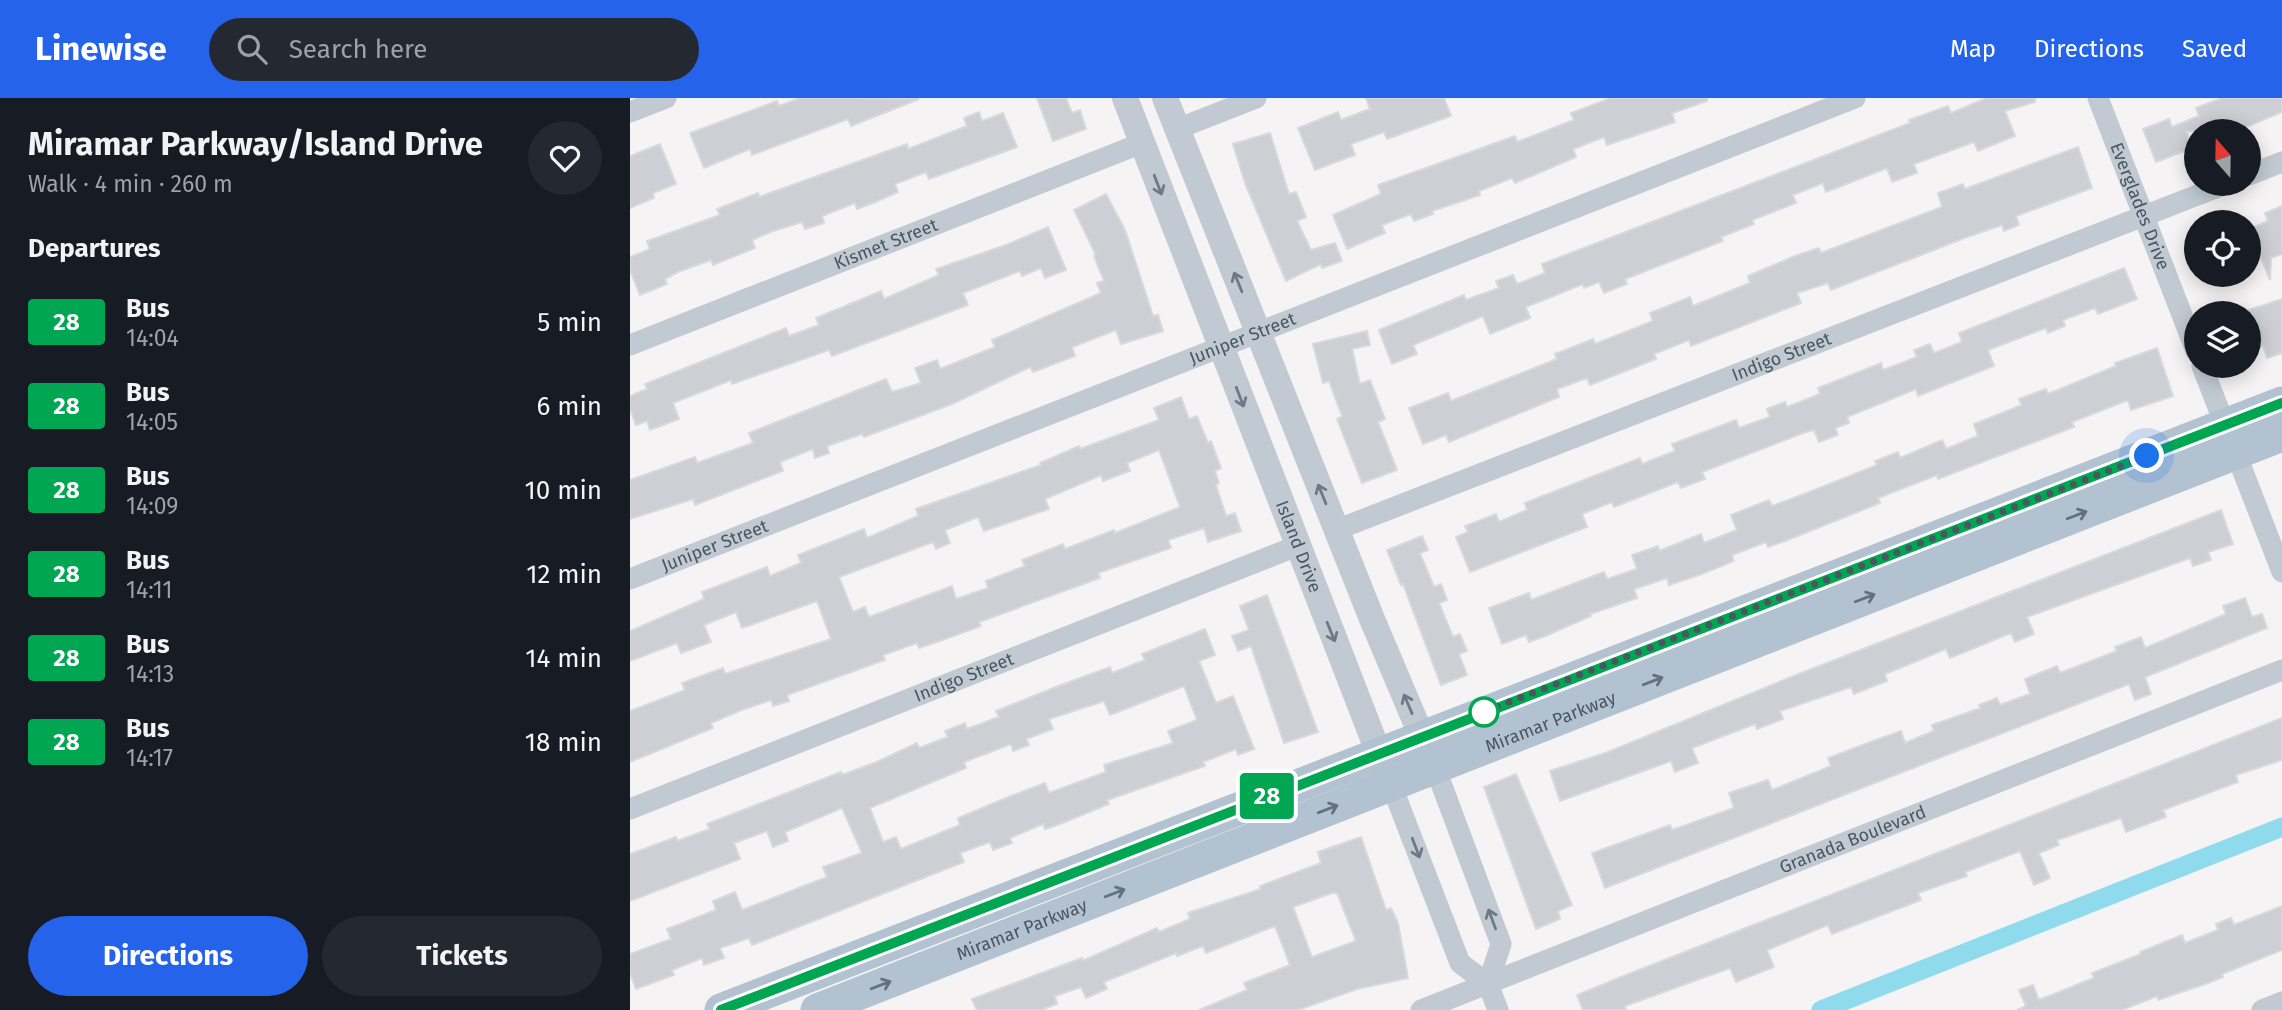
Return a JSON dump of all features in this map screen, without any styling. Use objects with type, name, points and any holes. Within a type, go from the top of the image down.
[{"type":"main road","name":"Miramar Parkway","points":[[817,1010],[1435,767],[2230,439],[2282,403]]},
{"type":"main road","name":"Miramar Parkway","points":[[722,1010],[1422,736],[2230,439],[2282,435]]},
{"type":"street","points":[[630,112],[666,98]]},
{"type":"street","name":"Island Drive","points":[[1125,98],[1460,963],[1488,984]]},
{"type":"street","points":[[1165,98],[1336,530],[1435,767],[1501,944],[1488,984],[1498,1010]]},
{"type":"street","points":[[1177,129],[1256,98]]},
{"type":"street","name":"Juniper Street","points":[[630,579],[1855,98]]},
{"type":"street","name":"Everglades Drive","points":[[2098,98],[2184,319]]},
{"type":"street","name":"Kismet Street","points":[[630,345],[1142,143]]},
{"type":"street","points":[[2261,170],[2282,162]]},
{"type":"street","name":"Indigo Street","points":[[1336,530],[2195,196]]},
{"type":"street","points":[[2207,378],[2282,572]]},
{"type":"street","name":"Indigo Street","points":[[630,808],[1297,546]]},
{"type":"street","name":"Granada Boulevard","points":[[1421,1010],[2282,670]]},
{"type":"street","points":[[2262,1010],[2282,1002]]},
{"type":"building","points":[[800,98],[919,99],[851,126],[848,119],[752,155],[750,149],[704,168],[690,133],[777,101],[779,106]]},
{"type":"building","points":[[1037,98],[1066,98],[1072,113],[1080,110],[1086,129],[1053,141]]},
{"type":"building","points":[[1366,98],[1444,98],[1451,116],[1387,139],[1384,132],[1351,144],[1355,155],[1315,170],[1298,128],[1338,112],[1341,120],[1370,109]]},
{"type":"building","points":[[1611,98],[1707,98],[1707,101],[1672,113],[1675,122],[1607,145],[1604,137],[1573,149],[1576,157],[1515,183],[1512,178],[1479,191],[1480,195],[1432,211],[1433,214],[1414,221],[1411,214],[1382,225],[1385,233],[1347,249],[1333,215],[1381,194],[1378,185],[1515,136],[1517,142],[1574,120],[1571,113]]},
{"type":"building","points":[[1987,98],[2035,98],[2035,102],[2005,111],[2015,136],[1978,151],[1974,142],[1914,164],[1917,173],[1892,182],[1887,168],[1826,192],[1823,183],[1793,195],[1796,203],[1752,220],[1754,224],[1721,237],[1723,241],[1625,279],[1627,284],[1604,293],[1599,282],[1584,288],[1583,284],[1526,307],[1530,318],[1490,334],[1483,316],[1413,345],[1417,354],[1392,364],[1379,330],[1464,295],[1466,300],[1499,288],[1496,281],[1513,275],[1517,284],[1545,273],[1542,264],[1910,123],[1909,120],[1948,106],[1951,113]]},
{"type":"building","points":[[2222,98],[2282,98],[2282,112],[2261,121],[2192,119],[2199,116],[2196,108]]},
{"type":"building","points":[[979,112],[982,121],[1003,113],[1017,147],[929,179],[926,172],[895,184],[898,192],[857,209],[855,203],[822,216],[824,223],[805,229],[802,222],[773,231],[752,240],[755,248],[713,265],[711,260],[678,272],[665,279],[667,284],[640,295],[630,270],[630,257],[650,249],[647,241],[720,215],[717,209],[758,193],[759,197],[907,144],[908,149],[967,126],[964,118]]},
{"type":"building","points":[[2169,119],[2172,127],[2184,122],[2184,151],[2156,162],[2143,129]]},
{"type":"building","points":[[1270,133],[1289,194],[1296,192],[1306,217],[1297,221],[1311,250],[1335,243],[1342,261],[1322,268],[1321,264],[1286,281],[1245,183],[1233,144]]},
{"type":"building","points":[[660,144],[676,184],[653,193],[654,198],[630,208],[630,156]]},
{"type":"building","points":[[2078,147],[2092,188],[2016,216],[2019,225],[2004,231],[2002,225],[1967,237],[1831,290],[1828,283],[1797,293],[1801,303],[1691,346],[1689,340],[1654,354],[1656,359],[1590,385],[1587,378],[1557,389],[1559,397],[1449,442],[1446,435],[1423,444],[1409,408],[1448,393],[1451,401],[1557,359],[1555,354],[1593,339],[1595,344],[1653,321],[1650,313],[1690,297],[1693,306],[1750,283],[1748,276],[1795,256],[1819,248],[1821,253],[1942,207],[1938,193],[1963,184],[1965,189]]},
{"type":"building","points":[[1106,194],[1125,230],[1153,316],[1158,315],[1163,331],[1121,344],[1116,330],[1072,347],[1075,356],[1033,372],[1030,367],[952,404],[864,437],[862,434],[827,446],[829,453],[815,458],[813,449],[780,462],[783,471],[695,505],[693,499],[630,519],[630,480],[695,457],[697,463],[753,443],[749,433],[886,379],[892,392],[921,383],[915,368],[937,360],[940,369],[995,347],[992,340],[1101,293],[1097,283],[1104,281],[1094,256],[1096,255],[1074,210]]},
{"type":"building","points":[[2282,206],[2282,254],[2271,258],[2270,280],[2261,258],[2261,224],[2268,221],[2265,213]]},
{"type":"building","points":[[1048,227],[1066,270],[1045,278],[1041,268],[1022,276],[1020,271],[963,293],[968,305],[832,356],[829,350],[732,384],[731,380],[673,403],[679,419],[650,430],[647,421],[636,425],[630,409],[630,396],[647,389],[645,384],[786,328],[789,336],[819,325],[816,318],[881,291],[884,299],[939,275],[936,269],[1009,244]]},
{"type":"building","points":[[2124,268],[2137,299],[2098,314],[2095,308],[2063,320],[2065,326],[2048,333],[2046,328],[1988,350],[1994,366],[1918,396],[1916,389],[1847,417],[1849,423],[1835,428],[1838,435],[1819,442],[1814,430],[1806,432],[1702,472],[1705,479],[1681,488],[1678,482],[1614,507],[1612,502],[1582,514],[1587,527],[1470,572],[1456,537],[1468,532],[1465,526],[1496,514],[1499,522],[1527,510],[1525,503],[1640,458],[1642,464],[1675,451],[1672,444],[1736,420],[1739,428],[1770,417],[1767,409],[1785,402],[1787,407],[1820,394],[1818,388],[1881,363],[1883,370],[1917,357],[1914,350],[1930,344],[1934,353],[1962,342],[1959,333]]},
{"type":"building","points":[[2282,299],[2282,353],[2267,358],[2261,347],[2261,306]]},
{"type":"building","points":[[1367,331],[1370,345],[1352,349],[1360,384],[1370,380],[1385,419],[1378,422],[1397,470],[1362,483],[1337,419],[1342,416],[1329,381],[1323,383],[1313,344]]},
{"type":"building","points":[[2157,348],[2173,396],[2131,410],[2128,400],[2072,422],[2074,427],[1938,479],[1937,475],[1878,498],[1880,503],[1785,541],[1768,547],[1766,542],[1732,555],[1734,561],[1702,574],[1669,585],[1667,578],[1634,589],[1637,598],[1590,614],[1591,616],[1545,636],[1529,642],[1526,635],[1502,644],[1489,608],[1529,593],[1531,600],[1604,572],[1607,579],[1637,569],[1632,555],[1658,546],[1659,551],[1701,534],[1704,543],[1737,530],[1731,515],[1769,500],[1772,506],[1807,493],[1877,465],[1875,461],[1898,452],[1900,458],[1942,440],[1946,449],[1978,436],[1974,424],[2022,405],[2019,399],[2046,389],[2048,394],[2116,366],[2115,363]]},
{"type":"building","points":[[1181,397],[1189,419],[1197,416],[1208,443],[1211,441],[1221,468],[1215,471],[1219,483],[1216,485],[1226,516],[1235,513],[1241,531],[1208,542],[1204,528],[1168,540],[1171,548],[1098,573],[1100,578],[979,622],[981,626],[934,643],[919,648],[917,643],[883,655],[885,660],[787,695],[789,701],[773,706],[771,700],[739,711],[711,723],[713,728],[630,762],[630,711],[685,690],[682,683],[723,668],[725,674],[831,639],[817,601],[742,628],[736,612],[704,625],[711,642],[681,653],[677,643],[630,661],[630,631],[704,599],[702,592],[767,567],[770,576],[801,563],[798,555],[864,529],[867,538],[918,516],[916,509],[1041,465],[1040,463],[1079,446],[1080,449],[1159,420],[1154,408]],"holes":[[[1159,450],[1180,507],[1115,533],[1114,530],[1065,549],[1063,544],[1022,560],[1025,566],[986,581],[988,588],[956,599],[952,586],[869,617],[865,607],[853,612],[839,577],[933,542],[936,549],[950,543],[945,530],[978,517],[984,531],[1049,509],[1045,499],[1101,475],[1103,481],[1130,471],[1127,463]]]},
{"type":"building","points":[[2221,510],[2233,544],[2208,552],[2211,560],[2193,566],[2190,558],[2027,617],[2034,634],[2015,642],[2011,633],[1950,658],[1946,649],[1885,674],[1887,681],[1854,694],[1851,687],[1780,711],[1783,719],[1757,729],[1755,724],[1692,748],[1698,763],[1675,772],[1671,761],[1560,801],[1550,771],[1608,752],[1791,677]]},
{"type":"building","points":[[1422,536],[1428,550],[1420,553],[1434,587],[1441,584],[1447,600],[1439,603],[1453,637],[1460,634],[1467,651],[1459,654],[1467,675],[1441,685],[1403,584],[1401,585],[1387,550]]},
{"type":"building","points":[[1267,595],[1318,732],[1284,743],[1251,646],[1238,651],[1232,636],[1249,630],[1240,606]]},
{"type":"building","points":[[2245,598],[2252,617],[2262,614],[2267,628],[2145,677],[2151,694],[2135,700],[2129,684],[1605,888],[1592,853],[1670,825],[1672,830],[1734,808],[1729,793],[1768,780],[1772,790],[1831,766],[1828,758],[1901,731],[1905,743],[1934,731],[1932,725],[1981,708],[1979,705],[1997,698],[2000,705],[2030,694],[2025,679],[2057,666],[2060,673],[2117,651],[2115,647],[2141,637],[2145,648],[2226,614],[2223,606]]},
{"type":"building","points":[[1205,629],[1215,655],[1199,661],[1216,703],[1233,696],[1254,749],[1238,755],[1236,749],[1203,762],[1205,766],[1107,800],[1109,804],[1060,824],[1045,829],[1043,824],[1010,838],[1012,843],[993,850],[990,842],[960,853],[964,862],[752,945],[749,938],[720,948],[724,958],[704,965],[702,958],[672,970],[674,975],[636,989],[630,973],[630,954],[671,939],[667,929],[716,910],[713,901],[735,892],[742,910],[827,877],[823,867],[862,853],[842,808],[785,832],[788,841],[773,847],[767,831],[734,843],[740,859],[630,901],[630,854],[676,837],[677,841],[710,829],[707,824],[841,772],[842,775],[879,761],[917,743],[919,748],[948,737],[945,731],[965,723],[967,729],[999,717],[996,711],[1061,685],[1110,667],[1112,673],[1145,660],[1142,654]],"holes":[[[1184,686],[1197,720],[1168,731],[1173,743],[1104,765],[1106,772],[1049,793],[1045,783],[1006,798],[958,818],[960,825],[901,849],[896,837],[883,842],[870,808],[966,768],[964,762],[1011,744],[1013,751],[1029,745],[1026,739],[1053,729],[1049,719],[1104,701],[1110,715]]]},
{"type":"building","points":[[2282,718],[2282,760],[2236,775],[2238,782],[2163,810],[2166,817],[2126,832],[2121,818],[2057,840],[2059,845],[2039,853],[2050,878],[2034,885],[2020,851],[1965,872],[1967,876],[1918,893],[1921,900],[1832,934],[1828,925],[1767,950],[1774,967],[1736,982],[1730,968],[1625,1006],[1626,1010],[1583,1010],[1577,995]]},
{"type":"building","points":[[1516,774],[1572,905],[1558,911],[1560,919],[1536,929],[1484,787]]},
{"type":"building","points":[[1361,837],[1386,910],[1391,908],[1398,923],[1408,978],[1357,989],[1298,1010],[1199,1010],[1247,990],[1244,983],[1290,965],[1275,926],[1206,953],[1203,946],[1177,956],[1176,953],[1104,982],[1107,989],[1086,998],[1081,987],[1055,996],[1057,1004],[1041,1010],[977,1010],[972,999],[1082,958],[1082,961],[1157,928],[1159,932],[1190,919],[1188,913],[1261,889],[1260,886],[1321,863],[1318,852]],"holes":[[[1337,893],[1356,941],[1312,957],[1293,907]]]},
{"type":"building","points":[[2282,906],[2282,950],[2222,974],[2223,977],[2208,983],[2158,1000],[2157,996],[2122,1010],[2017,1010],[2026,1006],[2019,990],[2033,985],[2039,1000],[2094,978],[2092,973],[2182,935],[2185,943],[2218,930],[2216,924],[2231,918],[2234,925]]},
{"type":"waterway","points":[[1821,1010],[2282,827]]},
{"type":"bus line","name":"28","points":[[721,1010],[2282,403]]},
{"type":"route","points":[[1484,712],[1473,716],[2147,456]]}]
